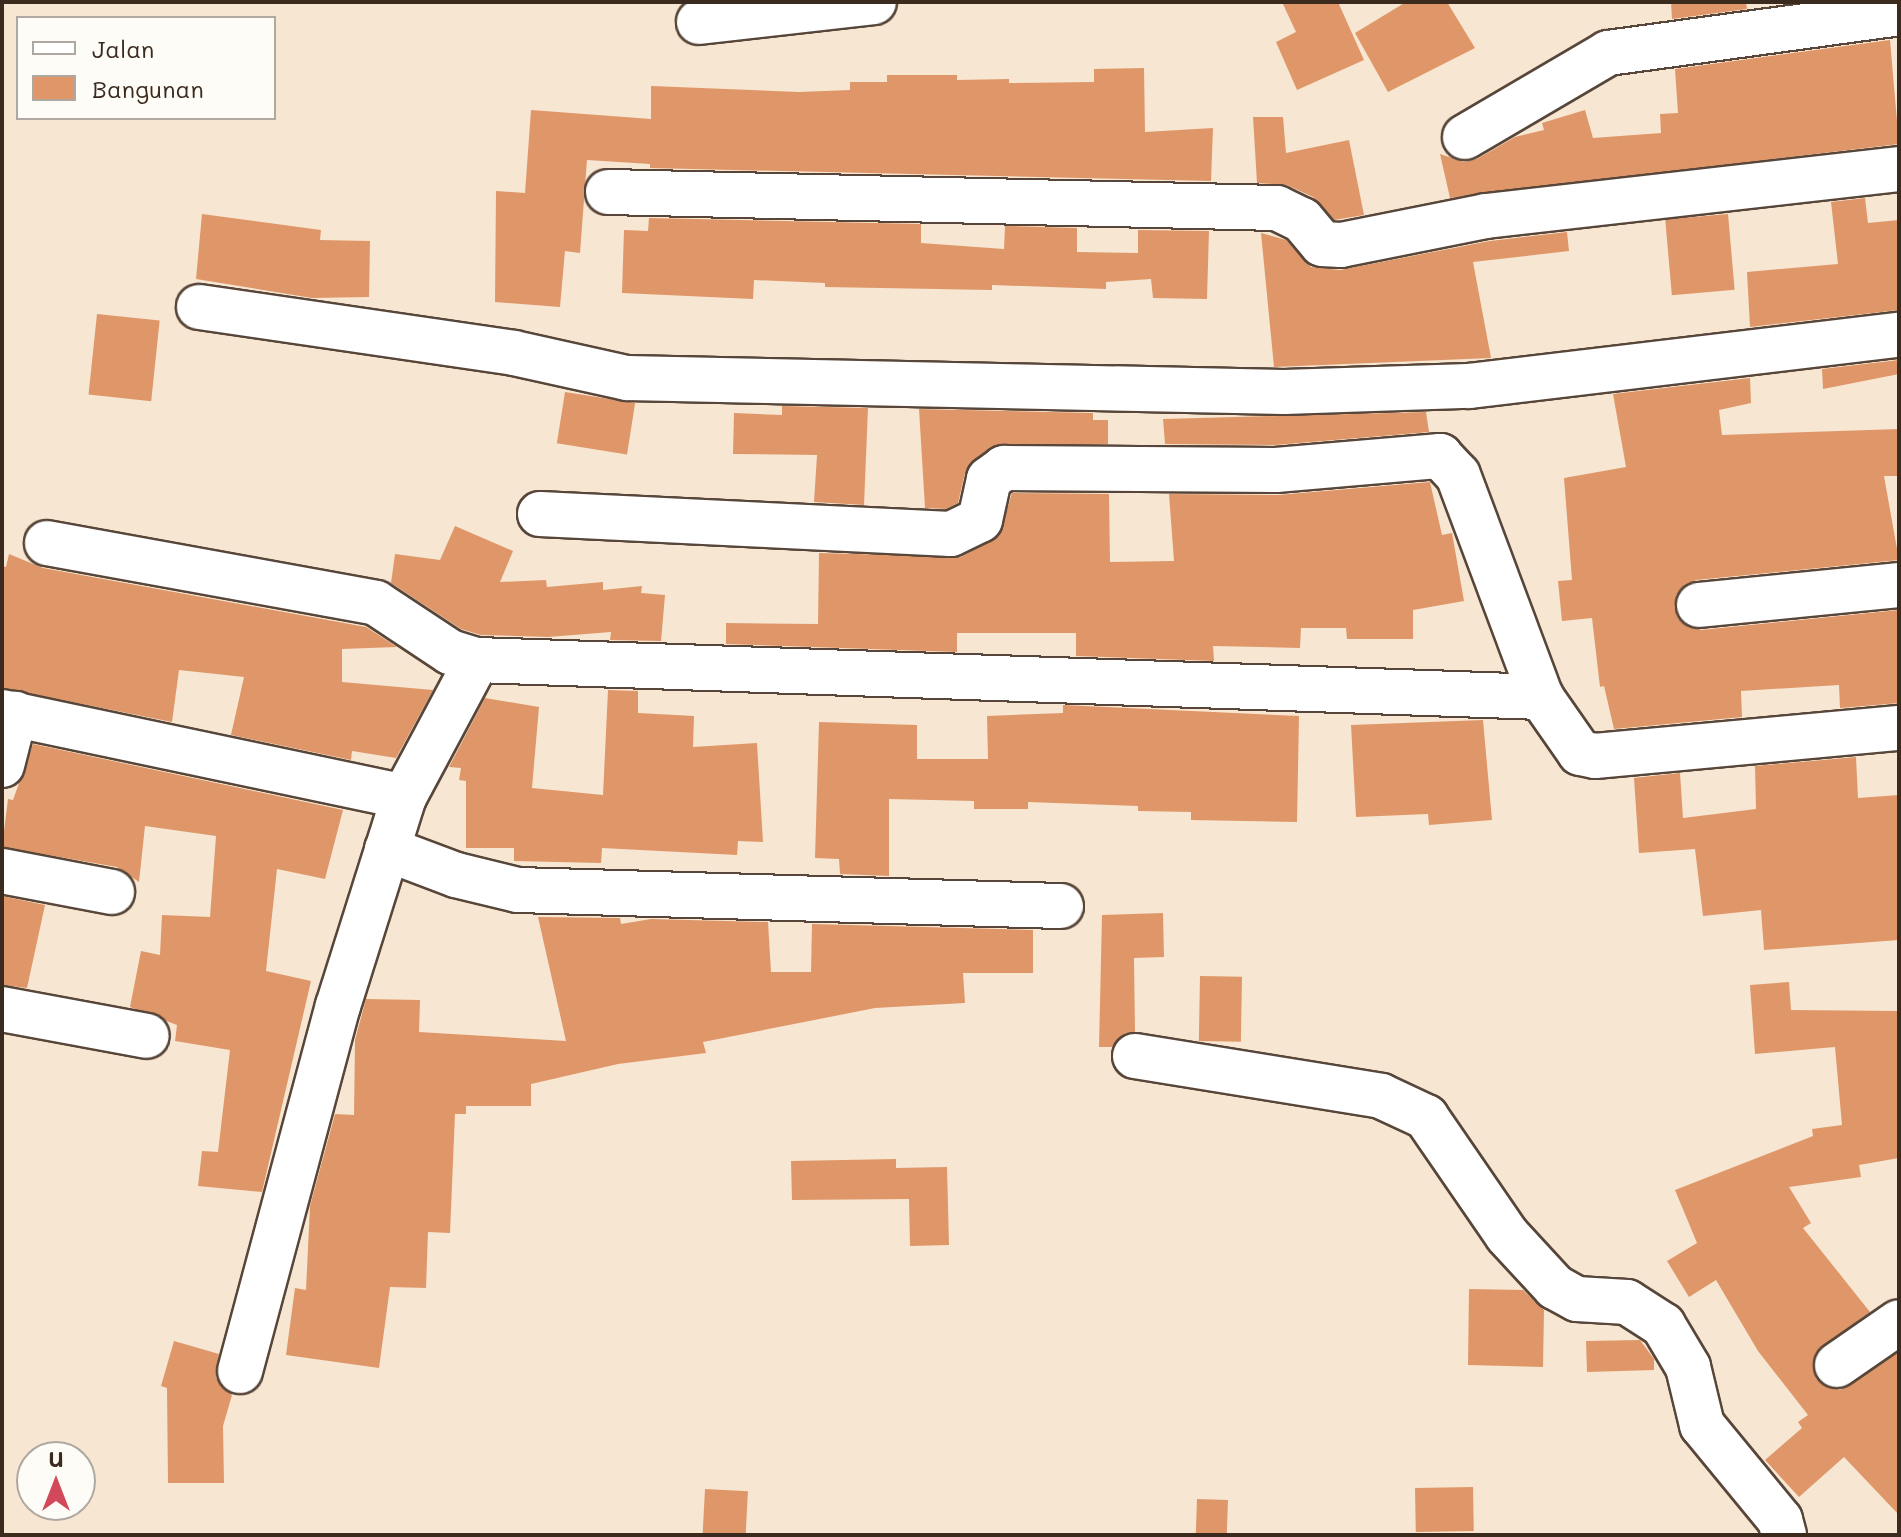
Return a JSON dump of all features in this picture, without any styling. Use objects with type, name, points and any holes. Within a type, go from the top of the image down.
[{"type":"street","points":[[699,22],[874,2]]},
{"type":"street","points":[[1465,137],[1608,53],[1899,13]]},
{"type":"street","points":[[608,192],[1277,208],[1302,220],[1322,244],[1341,245],[1486,216],[1899,169]]},
{"type":"street","points":[[199,307],[514,353],[627,378],[1284,392],[1469,386],[1899,335]]},
{"type":"street","points":[[540,514],[951,534],[980,520],[989,479],[1004,468],[1276,470],[1440,456],[1458,475],[1541,697],[1570,741],[1591,756],[1899,728]]},
{"type":"street","points":[[47,543],[376,603],[450,652],[477,660],[1541,697]]},
{"type":"street","points":[[1699,605],[1899,585]]},
{"type":"street","points":[[240,1371],[338,1006],[404,797],[477,660]]},
{"type":"street","points":[[2,765],[8,713],[404,797]]},
{"type":"street","points":[[387,849],[456,875],[518,890],[1061,906]]},
{"type":"street","points":[[2,871],[112,892]]},
{"type":"street","points":[[2,1009],[147,1036]]},
{"type":"street","points":[[1135,1056],[1381,1096],[1426,1117],[1507,1235],[1555,1287],[1577,1299],[1627,1302],[1663,1325],[1688,1367],[1702,1425],[1780,1520],[1784,1535]]},
{"type":"street","points":[[1837,1365],[1899,1322]]},
{"type":"building","points":[[1282,2],[1338,2],[1364,60],[1297,90],[1276,42],[1296,32]]},
{"type":"building","points":[[1406,2],[1447,2],[1475,48],[1388,92],[1355,33]]},
{"type":"building","points":[[1671,2],[1746,2],[1747,9],[1672,19]]},
{"type":"building","points":[[1890,40],[1899,144],[1450,198],[1440,154],[1464,162],[1477,159],[1515,137],[1544,130],[1542,123],[1585,110],[1593,138],[1661,133],[1660,114],[1678,113],[1675,69]]},
{"type":"building","points":[[1144,68],[1145,132],[1213,128],[1211,181],[650,168],[650,164],[587,160],[580,253],[565,251],[560,307],[495,302],[496,191],[525,193],[531,110],[651,119],[651,86],[799,92],[850,90],[850,82],[887,82],[887,75],[957,75],[957,80],[1009,79],[1009,83],[1094,82],[1094,69]]},
{"type":"building","points":[[1253,117],[1283,117],[1286,153],[1349,140],[1364,215],[1334,220],[1313,197],[1287,185],[1257,183]]},
{"type":"building","points":[[1865,198],[1868,223],[1899,220],[1899,310],[1750,327],[1747,272],[1838,264],[1831,202]]},
{"type":"building","points":[[202,214],[321,230],[320,240],[370,241],[369,297],[312,298],[196,279]]},
{"type":"building","points":[[1728,214],[1735,290],[1672,295],[1665,219]]},
{"type":"building","points":[[649,218],[921,224],[921,243],[1004,249],[1005,226],[1077,228],[1077,252],[1138,253],[1138,230],[1209,231],[1207,299],[1153,298],[1151,279],[1106,282],[1106,289],[992,285],[992,290],[825,287],[825,283],[754,280],[753,299],[622,293],[624,230],[648,231]]},
{"type":"building","points":[[1567,232],[1569,251],[1473,262],[1491,358],[1274,367],[1261,233],[1286,240],[1311,267],[1340,270],[1490,241]]},
{"type":"building","points":[[97,314],[160,321],[151,401],[89,395]]},
{"type":"building","points":[[1899,360],[1899,374],[1823,389],[1822,369]]},
{"type":"building","points":[[1750,378],[1751,403],[1719,410],[1722,435],[1899,429],[1899,476],[1884,476],[1899,560],[1696,580],[1676,595],[1678,619],[1701,630],[1899,610],[1899,703],[1840,708],[1839,685],[1741,691],[1742,717],[1614,729],[1604,686],[1600,687],[1592,618],[1562,621],[1558,581],[1572,580],[1564,478],[1626,467],[1613,394]]},
{"type":"building","points":[[565,392],[635,403],[627,454],[557,443]]},
{"type":"building","points":[[782,406],[868,408],[864,505],[814,502],[817,455],[733,454],[734,413],[782,415]]},
{"type":"building","points":[[919,409],[1093,413],[1093,420],[1108,420],[1108,444],[990,447],[965,473],[958,503],[946,509],[925,508]]},
{"type":"building","points":[[1426,412],[1429,432],[1275,445],[1165,444],[1163,419]]},
{"type":"building","points":[[1430,482],[1442,535],[1452,533],[1464,601],[1413,610],[1413,639],[1347,639],[1346,628],[1301,628],[1300,648],[1213,646],[1214,661],[1076,656],[1076,633],[957,633],[957,652],[726,644],[726,623],[818,624],[819,553],[961,557],[999,536],[1012,493],[1109,494],[1110,562],[1174,561],[1169,494],[1278,495]]},
{"type":"building","points":[[455,526],[513,551],[500,582],[546,580],[547,587],[603,582],[603,590],[642,586],[641,593],[665,595],[661,641],[610,640],[611,632],[548,637],[481,635],[461,629],[391,583],[395,554],[440,560]]},
{"type":"building","points":[[9,554],[43,568],[366,627],[397,647],[342,649],[342,682],[433,690],[396,758],[352,751],[351,760],[231,735],[244,677],[179,670],[172,722],[2,688],[2,566],[6,567]]},
{"type":"building","points":[[608,690],[638,691],[638,713],[694,716],[693,747],[757,743],[763,842],[738,841],[737,855],[602,848],[601,863],[514,861],[514,848],[466,848],[466,781],[459,780],[461,768],[449,767],[485,698],[539,707],[532,788],[603,795]]},
{"type":"building","points":[[1063,705],[1299,716],[1297,822],[1191,820],[1191,812],[1138,811],[1138,806],[1028,802],[1028,809],[974,809],[974,801],[889,799],[889,876],[840,874],[839,859],[815,858],[819,722],[917,725],[917,759],[988,759],[987,716],[1063,713]]},
{"type":"building","points":[[1483,720],[1492,820],[1429,825],[1428,814],[1356,817],[1351,725]]},
{"type":"building","points":[[33,744],[343,810],[325,879],[277,869],[266,971],[311,981],[262,1192],[198,1186],[202,1151],[218,1152],[230,1050],[175,1041],[177,1025],[130,1007],[141,951],[160,955],[162,915],[210,917],[216,836],[145,826],[139,882],[117,867],[2,847],[8,799],[13,800]]},
{"type":"building","points":[[1856,757],[1858,798],[1899,795],[1899,940],[1764,950],[1761,910],[1703,916],[1695,849],[1639,853],[1634,778],[1680,773],[1683,818],[1756,809],[1755,766]]},
{"type":"building","points":[[2,896],[45,905],[27,988],[2,985]]},
{"type":"building","points":[[1163,913],[1164,957],[1134,958],[1135,1032],[1125,1033],[1112,1047],[1099,1047],[1102,915]]},
{"type":"building","points":[[538,917],[620,918],[621,924],[651,919],[768,922],[771,972],[811,972],[812,924],[1033,930],[1033,973],[963,973],[965,1003],[875,1008],[703,1042],[706,1053],[618,1064],[531,1084],[531,1106],[466,1106],[466,1114],[455,1114],[450,1233],[428,1232],[426,1288],[390,1287],[379,1368],[286,1355],[295,1288],[306,1290],[310,1206],[335,1114],[354,1115],[355,1040],[366,999],[420,1000],[419,1032],[566,1041]]},
{"type":"building","points":[[1200,976],[1242,977],[1241,1042],[1199,1041]]},
{"type":"building","points":[[1789,982],[1791,1010],[1899,1011],[1899,1158],[1859,1165],[1861,1177],[1789,1187],[1811,1223],[1803,1228],[1870,1312],[1815,1354],[1816,1379],[1840,1390],[1899,1352],[1899,1515],[1844,1457],[1799,1497],[1765,1460],[1802,1428],[1798,1422],[1808,1415],[1758,1351],[1716,1280],[1689,1297],[1667,1261],[1697,1243],[1675,1190],[1813,1136],[1812,1129],[1842,1125],[1835,1047],[1755,1054],[1750,985]]},
{"type":"building","points":[[896,1159],[896,1168],[947,1167],[949,1245],[910,1246],[909,1199],[792,1200],[791,1161]]},
{"type":"building","points":[[1469,1289],[1523,1290],[1544,1310],[1543,1367],[1468,1365]]},
{"type":"building","points":[[1640,1340],[1654,1359],[1654,1370],[1587,1372],[1586,1341]]},
{"type":"building","points":[[174,1341],[219,1354],[216,1378],[232,1395],[223,1426],[224,1483],[168,1483],[167,1388],[161,1386]]},
{"type":"building","points":[[1473,1487],[1474,1531],[1416,1532],[1415,1488]]},
{"type":"building","points":[[705,1489],[748,1491],[746,1535],[703,1533]]},
{"type":"building","points":[[1197,1499],[1228,1500],[1227,1535],[1196,1535]]}]
